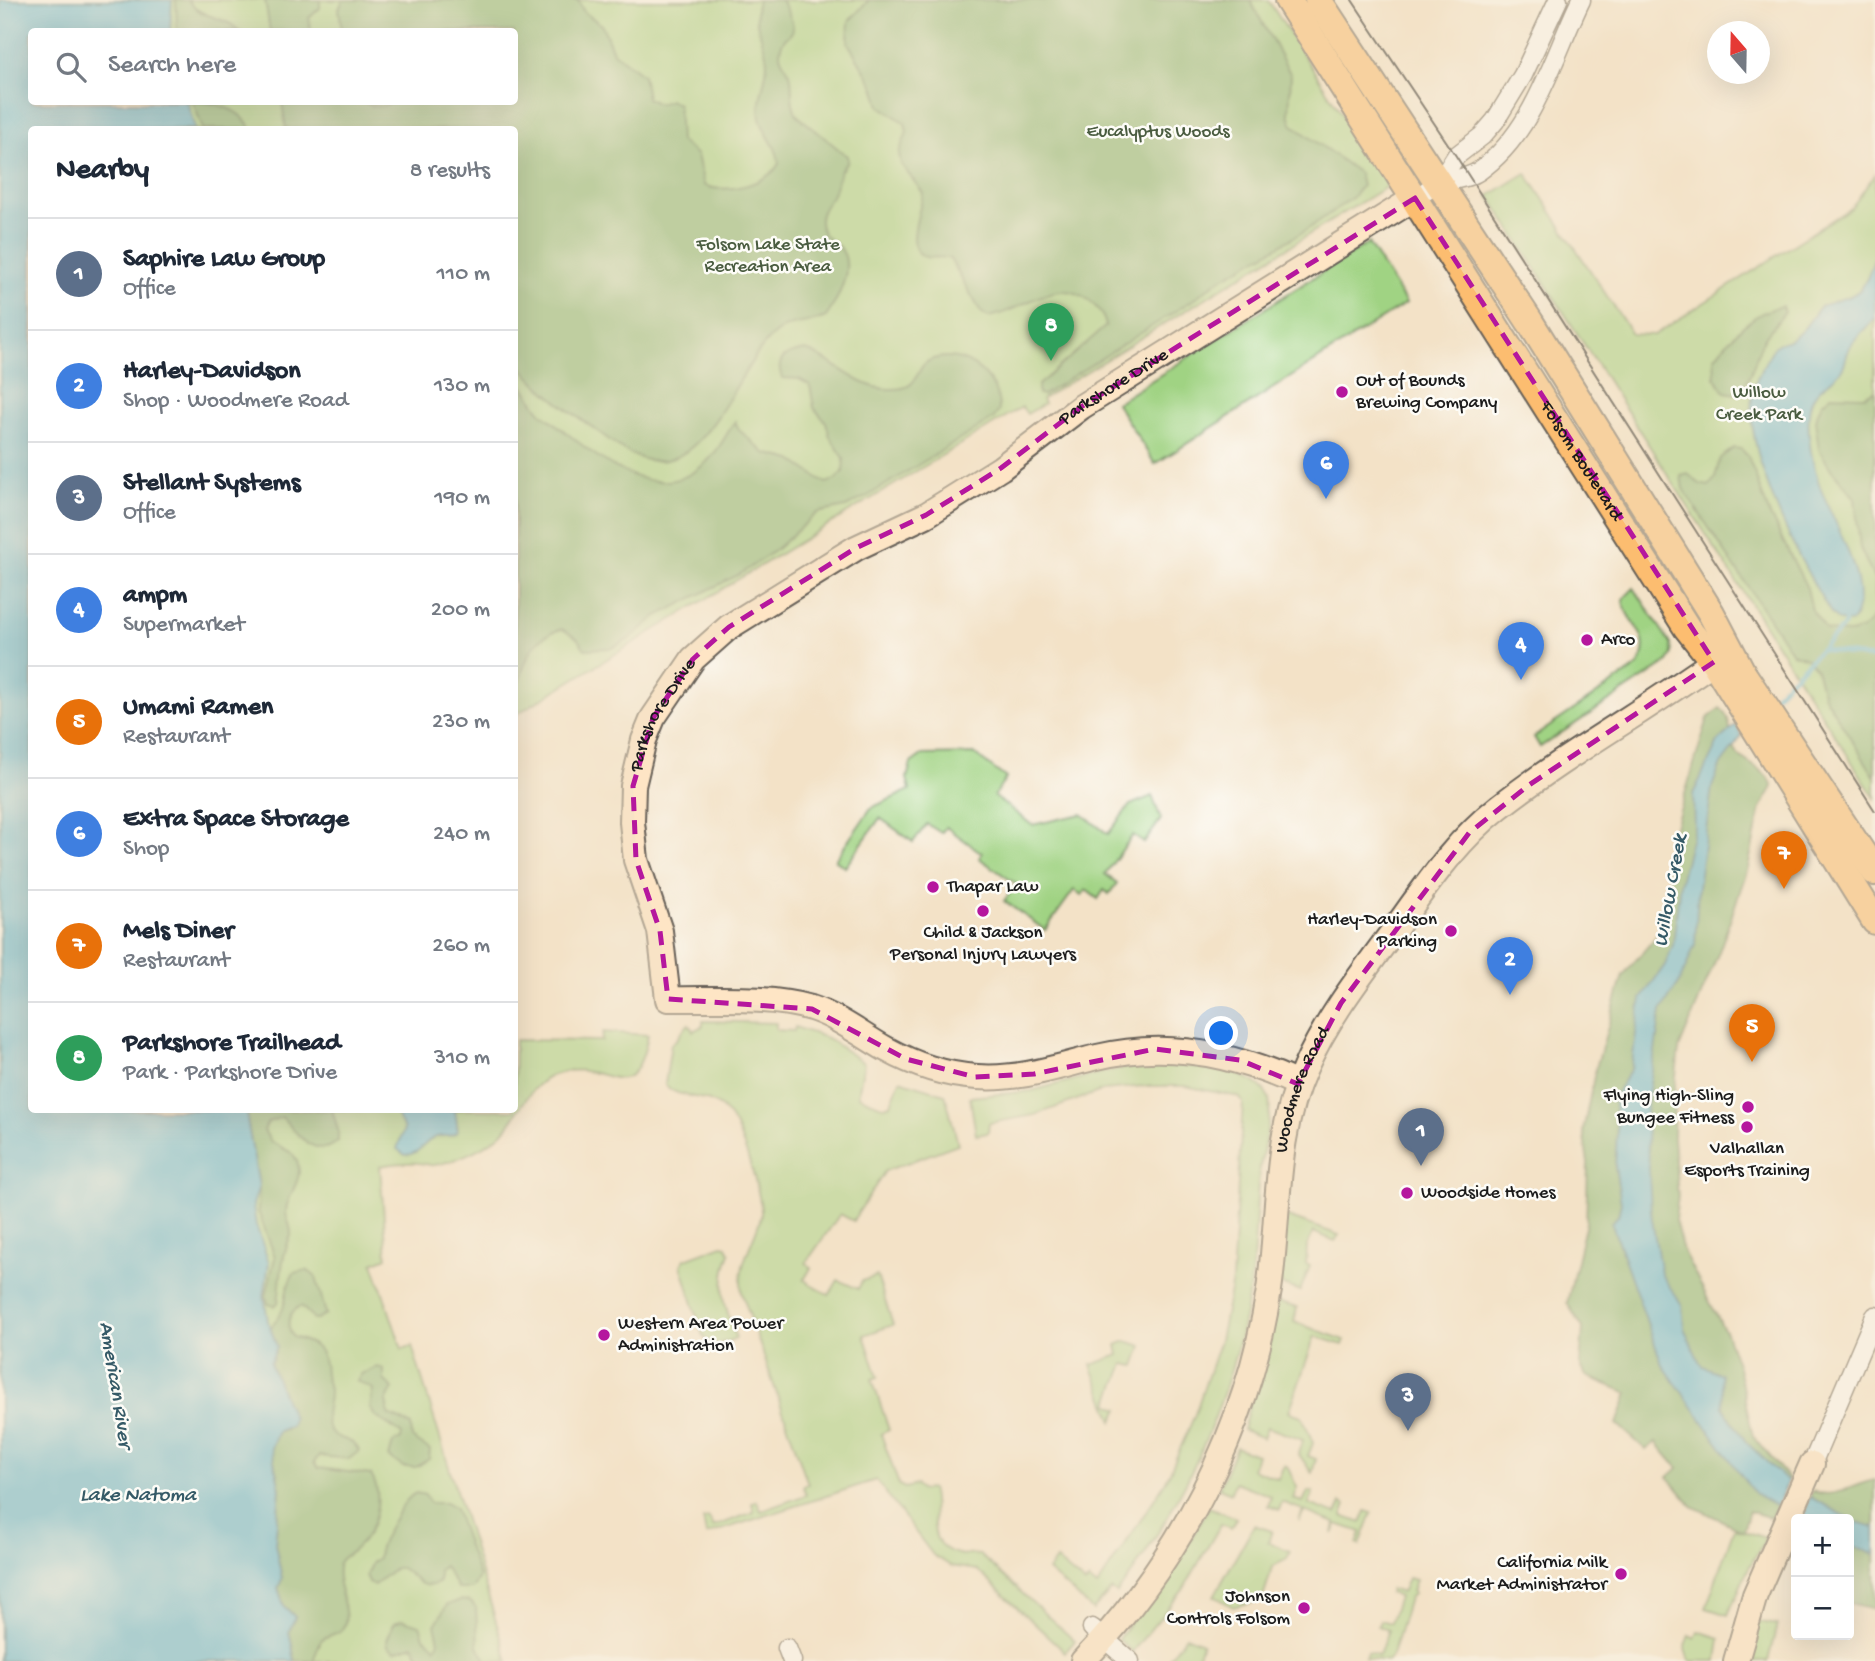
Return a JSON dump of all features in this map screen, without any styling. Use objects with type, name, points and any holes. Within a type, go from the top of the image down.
[{"type":"main road","name":"Folsom Boulevard","points":[[1288,0],[1687,628],[1722,655]]},
{"type":"main road","name":"Folsom Boulevard","points":[[1318,0],[1588,413],[1711,612],[1722,655],[1875,922]]},
{"type":"main road","name":"Folsom Boulevard","points":[[1766,728],[1875,872]]},
{"type":"street","name":"Parkshore Drive","points":[[1439,183],[1455,156],[1482,136],[1495,121],[1523,75],[1559,0]]},
{"type":"street","name":"Parkshore Drive","points":[[1298,1084],[1240,1060],[1163,1049],[1097,1057],[1034,1074],[975,1077],[951,1073],[906,1059],[838,1019],[812,1009],[778,1002],[668,999],[660,931],[636,860],[632,822],[634,786],[644,740],[664,696],[693,659],[729,627],[856,548],[926,515],[1002,468],[1063,419],[1439,183],[1469,178],[1510,141],[1532,110],[1581,0]]},
{"type":"street","name":"Woodmere Road","points":[[1083,1661],[1098,1633],[1151,1579],[1184,1529],[1212,1474],[1247,1386],[1269,1292],[1279,1166],[1298,1084],[1322,1033],[1341,1003],[1448,856],[1469,833],[1529,785],[1722,655]]},
{"type":"street","points":[[1736,1661],[1755,1595],[1858,1362],[1875,1316]]},
{"type":"street","points":[[1858,1362],[1875,1347]]},
{"type":"street","points":[[1098,1633],[1130,1661]]},
{"type":"highlighted area","points":[[1415,198],[1714,662],[1529,785],[1469,833],[1341,1003],[1298,1084],[1240,1060],[1155,1049],[1034,1074],[975,1077],[906,1059],[812,1009],[668,999],[660,931],[636,860],[633,786],[653,718],[693,659],[729,627],[856,548],[926,515],[1001,468],[1081,407]]},
{"type":"green space","name":"Folsom Lake State Recreation Area","points":[[0,0],[1268,0],[1386,182],[1386,187],[1042,399],[1044,404],[1027,414],[1022,407],[518,713],[518,126],[28,126],[28,1113],[517,1113],[496,1138],[450,1161],[434,1165],[409,1163],[380,1166],[387,1257],[373,1263],[402,1349],[412,1346],[508,1661],[0,1661]]},
{"type":"green space","points":[[176,0],[188,0],[199,11],[235,28],[177,28]]},
{"type":"green space","points":[[265,0],[320,0],[320,8],[309,18],[311,28],[270,28]]},
{"type":"green space","points":[[343,0],[578,0],[584,12],[602,25],[613,52],[643,75],[647,98],[658,104],[670,100],[678,104],[680,141],[697,155],[704,185],[722,189],[756,182],[766,177],[779,163],[760,118],[767,64],[757,25],[756,9],[758,0],[781,0],[793,29],[781,45],[780,53],[790,74],[797,115],[847,156],[848,161],[840,172],[833,193],[820,217],[822,231],[839,247],[846,263],[840,292],[826,317],[788,326],[776,333],[746,370],[716,419],[700,439],[681,454],[660,461],[635,456],[622,449],[554,399],[518,362],[518,126],[286,126],[282,105],[518,105],[518,28],[342,28],[339,9]]},
{"type":"green space","name":"Eucalyptus Woods","points":[[869,0],[1250,0],[1291,75],[1289,114],[1293,125],[1359,173],[1362,186],[1353,197],[1308,229],[1216,282],[1190,302],[1043,395],[1038,394],[1038,385],[1106,326],[1104,319],[1092,303],[1080,294],[1067,291],[1041,296],[988,317],[981,312],[950,259],[926,257],[917,251],[914,236],[923,193],[901,164],[899,153],[907,132],[905,123],[880,106],[874,86],[848,43],[849,21]]},
{"type":"green space","points":[[194,105],[216,105],[234,111],[249,126],[202,126]]},
{"type":"green space","name":"Willow Creek Park","points":[[1526,173],[1632,334],[1654,335],[1852,207],[1875,174],[1875,798],[1489,196]]},
{"type":"green space","points":[[1368,243],[1406,303],[1155,464],[1116,403]]},
{"type":"green space","points":[[1782,306],[1784,312],[1760,346],[1746,382],[1736,394],[1725,392],[1715,378],[1714,358],[1736,333],[1753,319]]},
{"type":"green space","points":[[806,350],[866,384],[888,389],[908,386],[926,362],[945,357],[957,358],[969,362],[987,377],[998,399],[999,411],[993,419],[866,497],[846,507],[817,513],[774,551],[742,573],[657,616],[628,640],[612,648],[585,649],[577,638],[562,629],[550,633],[535,645],[518,683],[518,382],[543,414],[578,442],[618,469],[640,478],[661,481],[682,478],[708,461],[735,421],[739,430],[765,453],[792,460],[826,483],[835,480],[843,472],[844,458],[830,437],[826,422],[814,408],[810,385],[799,379],[782,378],[781,361]]},
{"type":"green space","points":[[1875,390],[1875,581],[1860,548],[1855,498],[1830,468],[1819,449],[1815,420],[1822,403],[1831,395],[1864,396]]},
{"type":"green space","points":[[1734,448],[1741,449],[1748,456],[1769,513],[1807,588],[1812,610],[1826,630],[1854,632],[1865,627],[1875,615],[1875,777],[1824,696],[1816,669],[1807,658],[1792,653],[1683,489],[1681,476],[1688,474],[1700,484],[1709,486],[1715,478],[1720,458]]},
{"type":"green space","points":[[1634,588],[1671,644],[1672,654],[1668,662],[1540,747],[1534,737],[1638,666],[1644,645],[1625,609],[1623,599]]},
{"type":"green space","points":[[1720,708],[1725,712],[1737,753],[1767,776],[1773,787],[1761,808],[1748,868],[1719,952],[1679,1049],[1674,1094],[1673,1139],[1678,1196],[1675,1220],[1683,1251],[1726,1333],[1738,1367],[1753,1436],[1789,1479],[1771,1518],[1749,1511],[1743,1531],[1692,1506],[1668,1477],[1678,1468],[1656,1442],[1646,1450],[1617,1424],[1628,1393],[1586,1376],[1580,1364],[1583,1328],[1567,1303],[1586,1222],[1588,1163],[1583,1131],[1595,1071],[1623,975],[1654,939],[1666,917],[1670,843],[1708,718]]},
{"type":"green space","points":[[974,754],[1006,778],[994,796],[1032,825],[1082,814],[1108,834],[1130,805],[1152,796],[1161,819],[1144,843],[1133,835],[1105,874],[1117,883],[1109,894],[1104,890],[1098,899],[1086,890],[1082,895],[1074,890],[1045,930],[1004,901],[1016,884],[979,858],[982,853],[946,827],[941,833],[927,824],[913,842],[880,818],[845,867],[835,860],[871,808],[910,790],[907,778],[911,763],[922,755]]},
{"type":"green space","points":[[703,1021],[776,1023],[776,1030],[794,1031],[795,1027],[827,1038],[864,1063],[858,1096],[884,1107],[891,1104],[900,1080],[945,1094],[958,1144],[885,1171],[853,1221],[840,1214],[806,1263],[811,1268],[804,1280],[829,1295],[838,1280],[858,1289],[862,1281],[877,1276],[893,1325],[864,1335],[878,1377],[872,1379],[889,1430],[881,1434],[899,1485],[905,1488],[916,1485],[921,1490],[931,1489],[934,1527],[940,1543],[947,1550],[958,1554],[980,1555],[1075,1641],[1065,1652],[977,1570],[951,1566],[933,1555],[876,1480],[706,1535],[703,1519],[709,1518],[713,1527],[754,1512],[752,1503],[757,1501],[761,1511],[806,1495],[803,1486],[808,1484],[742,1293],[743,1264],[761,1212],[746,1152],[735,1125],[722,1108],[704,1099],[678,1093],[665,1084],[671,1044],[689,1024],[693,1031],[703,1026]]},
{"type":"green space","name":"Folsom Lake State Recreation Area","points":[[603,1032],[648,1035],[641,1060],[633,1073],[624,1078],[569,1071],[551,1076],[529,1094],[518,1111],[518,1040],[602,1041]]},
{"type":"green space","points":[[1138,1066],[1189,1066],[1227,1071],[1258,1085],[1268,1096],[1269,1111],[1259,1174],[1250,1285],[1242,1327],[1218,1408],[1202,1448],[1164,1523],[1117,1594],[1111,1590],[1093,1610],[1048,1571],[1056,1560],[1085,1584],[1089,1580],[1097,1587],[1166,1481],[1194,1417],[1220,1340],[1232,1281],[1243,1102],[1239,1097],[1185,1086],[1104,1090],[1035,1115],[989,1123],[988,1133],[976,1135],[970,1097],[1031,1091]]},
{"type":"green space","points":[[248,1113],[333,1113],[338,1130],[338,1141],[330,1147],[322,1148],[314,1147],[300,1137],[282,1117],[268,1122],[264,1130],[270,1141],[292,1153],[299,1170],[287,1206],[291,1236],[283,1260],[278,1303],[274,1306],[268,1304],[266,1296],[275,1257],[258,1211],[259,1186]]},
{"type":"green space","points":[[1285,1216],[1339,1235],[1335,1241],[1313,1232],[1307,1246],[1306,1264],[1310,1266],[1300,1291],[1280,1284]]},
{"type":"green space","points":[[722,1245],[727,1246],[730,1253],[723,1286],[736,1338],[714,1344],[703,1336],[681,1265],[685,1259]]},
{"type":"green space","points":[[307,1270],[316,1277],[326,1314],[315,1320],[301,1306],[291,1315],[289,1328],[293,1337],[314,1345],[321,1353],[329,1389],[326,1419],[329,1429],[336,1436],[353,1443],[359,1451],[349,1459],[319,1456],[314,1462],[318,1468],[371,1475],[377,1493],[377,1504],[373,1524],[368,1533],[339,1563],[338,1581],[346,1618],[344,1625],[340,1631],[321,1640],[313,1661],[295,1661],[289,1631],[295,1617],[284,1606],[278,1588],[282,1579],[275,1544],[280,1489],[271,1447],[278,1431],[286,1430],[270,1364],[277,1347],[270,1328],[281,1312],[294,1273]]},
{"type":"green space","points":[[1277,1302],[1297,1308],[1294,1322],[1345,1340],[1343,1345],[1315,1336],[1289,1412],[1302,1416],[1313,1443],[1308,1456],[1316,1459],[1312,1473],[1298,1453],[1303,1440],[1267,1427],[1263,1438],[1243,1430]]},
{"type":"green space","points":[[1126,1341],[1142,1346],[1135,1366],[1124,1364],[1108,1404],[1119,1409],[1113,1421],[1091,1365],[1119,1355],[1117,1345]]},
{"type":"green space","points":[[377,1367],[384,1369],[384,1380],[393,1388],[386,1402],[389,1415],[411,1425],[412,1438],[430,1450],[429,1459],[416,1467],[403,1467],[389,1457],[393,1443],[401,1439],[402,1434],[375,1416],[370,1408],[373,1389],[357,1381],[361,1374]]},
{"type":"green space","points":[[1236,1447],[1257,1455],[1252,1469],[1278,1479],[1284,1465],[1287,1466],[1297,1487],[1293,1499],[1303,1502],[1308,1491],[1313,1492],[1309,1504],[1336,1514],[1341,1503],[1346,1505],[1342,1516],[1361,1523],[1366,1511],[1372,1513],[1360,1545],[1357,1544],[1361,1532],[1337,1524],[1333,1534],[1335,1523],[1304,1511],[1299,1521],[1303,1510],[1282,1502],[1279,1510],[1268,1506],[1271,1496],[1235,1482],[1231,1493],[1219,1488]]},
{"type":"green space","points":[[1875,1480],[1875,1609],[1854,1604],[1854,1514],[1804,1514],[1812,1491],[1836,1493]]},
{"type":"green space","points":[[416,1493],[425,1495],[430,1503],[446,1503],[455,1509],[479,1577],[472,1589],[458,1589],[444,1566],[439,1570],[439,1582],[433,1585],[423,1585],[401,1568],[395,1568],[374,1585],[369,1582],[366,1575],[372,1562],[378,1558],[392,1522]]},
{"type":"green space","points":[[1209,1507],[1236,1518],[1231,1528],[1221,1524],[1183,1590],[1132,1652],[1118,1639],[1185,1549]]},
{"type":"green space","points":[[1254,1525],[1272,1531],[1268,1542],[1290,1551],[1287,1559],[1273,1566],[1262,1600],[1233,1607],[1214,1596]]},
{"type":"green space","points":[[1734,1528],[1766,1538],[1747,1571],[1728,1615],[1706,1608]]},
{"type":"green space","points":[[1408,1578],[1416,1580],[1412,1591],[1414,1593],[1409,1598],[1392,1655],[1388,1661],[1365,1658],[1367,1652],[1379,1655],[1388,1630],[1378,1626],[1380,1620],[1390,1623],[1399,1597],[1389,1593],[1390,1589],[1402,1593]]},
{"type":"green space","points":[[461,1600],[471,1602],[476,1608],[478,1646],[487,1661],[421,1661],[414,1645],[395,1651],[388,1646],[387,1640],[394,1623],[403,1620],[420,1625],[424,1637],[436,1647],[439,1641],[435,1625],[447,1605]]},
{"type":"green space","points":[[1756,1621],[1777,1625],[1768,1661],[1745,1661]]},
{"type":"green space","points":[[1698,1631],[1720,1638],[1717,1661],[1690,1661],[1685,1646],[1689,1635],[1695,1638]]},
{"type":"green space","points":[[1186,1636],[1202,1643],[1196,1661],[1167,1661]]},
{"type":"water","name":"Lake Natoma","points":[[0,0],[172,0],[170,28],[28,28],[28,105],[188,105],[194,126],[28,126],[28,1113],[248,1113],[259,1186],[253,1205],[256,1225],[269,1263],[264,1296],[268,1321],[277,1347],[270,1363],[293,1418],[291,1426],[278,1431],[271,1447],[280,1489],[275,1544],[282,1579],[278,1588],[284,1606],[295,1617],[289,1631],[295,1661],[0,1661]]},
{"type":"water","points":[[1875,257],[1875,319],[1851,345],[1839,372],[1816,394],[1809,417],[1809,439],[1816,472],[1850,558],[1859,593],[1858,609],[1852,622],[1839,621],[1832,615],[1804,566],[1764,474],[1752,415],[1753,390],[1774,347],[1798,334],[1821,306],[1858,292]]},
{"type":"water","points":[[1736,725],[1742,736],[1721,764],[1712,787],[1698,888],[1695,945],[1680,981],[1661,1011],[1646,1110],[1651,1213],[1661,1274],[1682,1305],[1684,1328],[1699,1361],[1703,1366],[1721,1374],[1723,1407],[1746,1442],[1788,1482],[1777,1506],[1754,1493],[1662,1364],[1611,1222],[1618,1216],[1621,1203],[1615,1167],[1617,1132],[1614,1096],[1631,1069],[1641,999],[1665,965],[1673,945],[1680,882],[1694,828],[1693,794],[1718,742]]},
{"type":"water","points":[[396,1113],[455,1113],[458,1131],[450,1136],[436,1137],[415,1152],[405,1155],[397,1149],[404,1129]]},
{"type":"water","points":[[1810,1497],[1841,1514],[1804,1514]]},
{"type":"water","points":[[1854,1521],[1875,1527],[1875,1554],[1854,1548]]},
{"type":"waterway","name":"Willow Creek","points":[[1770,700],[1844,626],[1846,618]]},
{"type":"waterway","points":[[1821,649],[1875,659]]},
{"type":"tram line","points":[[1352,0],[1456,156],[1875,811]]},
{"type":"place","name":"Parkshore Trailhead","points":[[1051,361]]},
{"type":"place","name":"Out of Bounds Brewing Company","points":[[1342,392]]},
{"type":"place","name":"Extra Space Storage","points":[[1326,499]]},
{"type":"place","name":"Arco","points":[[1587,640]]},
{"type":"place","name":"ampm","points":[[1521,680]]},
{"type":"place","name":"Thapar Law","points":[[933,887]]},
{"type":"place","name":"Mels Diner","points":[[1784,889]]},
{"type":"place","name":"Child & Jackson Personal Injury Lawyers","points":[[983,911]]},
{"type":"place","name":"Harley-Davidson Parking","points":[[1451,931]]},
{"type":"place","name":"Harley-Davidson","points":[[1510,995]]},
{"type":"place","name":"Umami Ramen","points":[[1752,1062]]},
{"type":"place","name":"Flying High-Sling Bungee Fitness","points":[[1748,1107]]},
{"type":"place","name":"Valhallan Esports Training","points":[[1747,1127]]},
{"type":"place","name":"Saphire Law Group","points":[[1421,1166]]},
{"type":"place","name":"Woodside Homes","points":[[1407,1193]]},
{"type":"place","name":"Western Area Power Administration","points":[[604,1335]]},
{"type":"place","name":"Stellant Systems","points":[[1408,1431]]},
{"type":"place","name":"California Milk Market Administrator","points":[[1621,1574]]},
{"type":"place","name":"Johnson Controls Folsom","points":[[1304,1608]]},
{"type":"water label","name":"American River","points":[[114,1385]]}]
